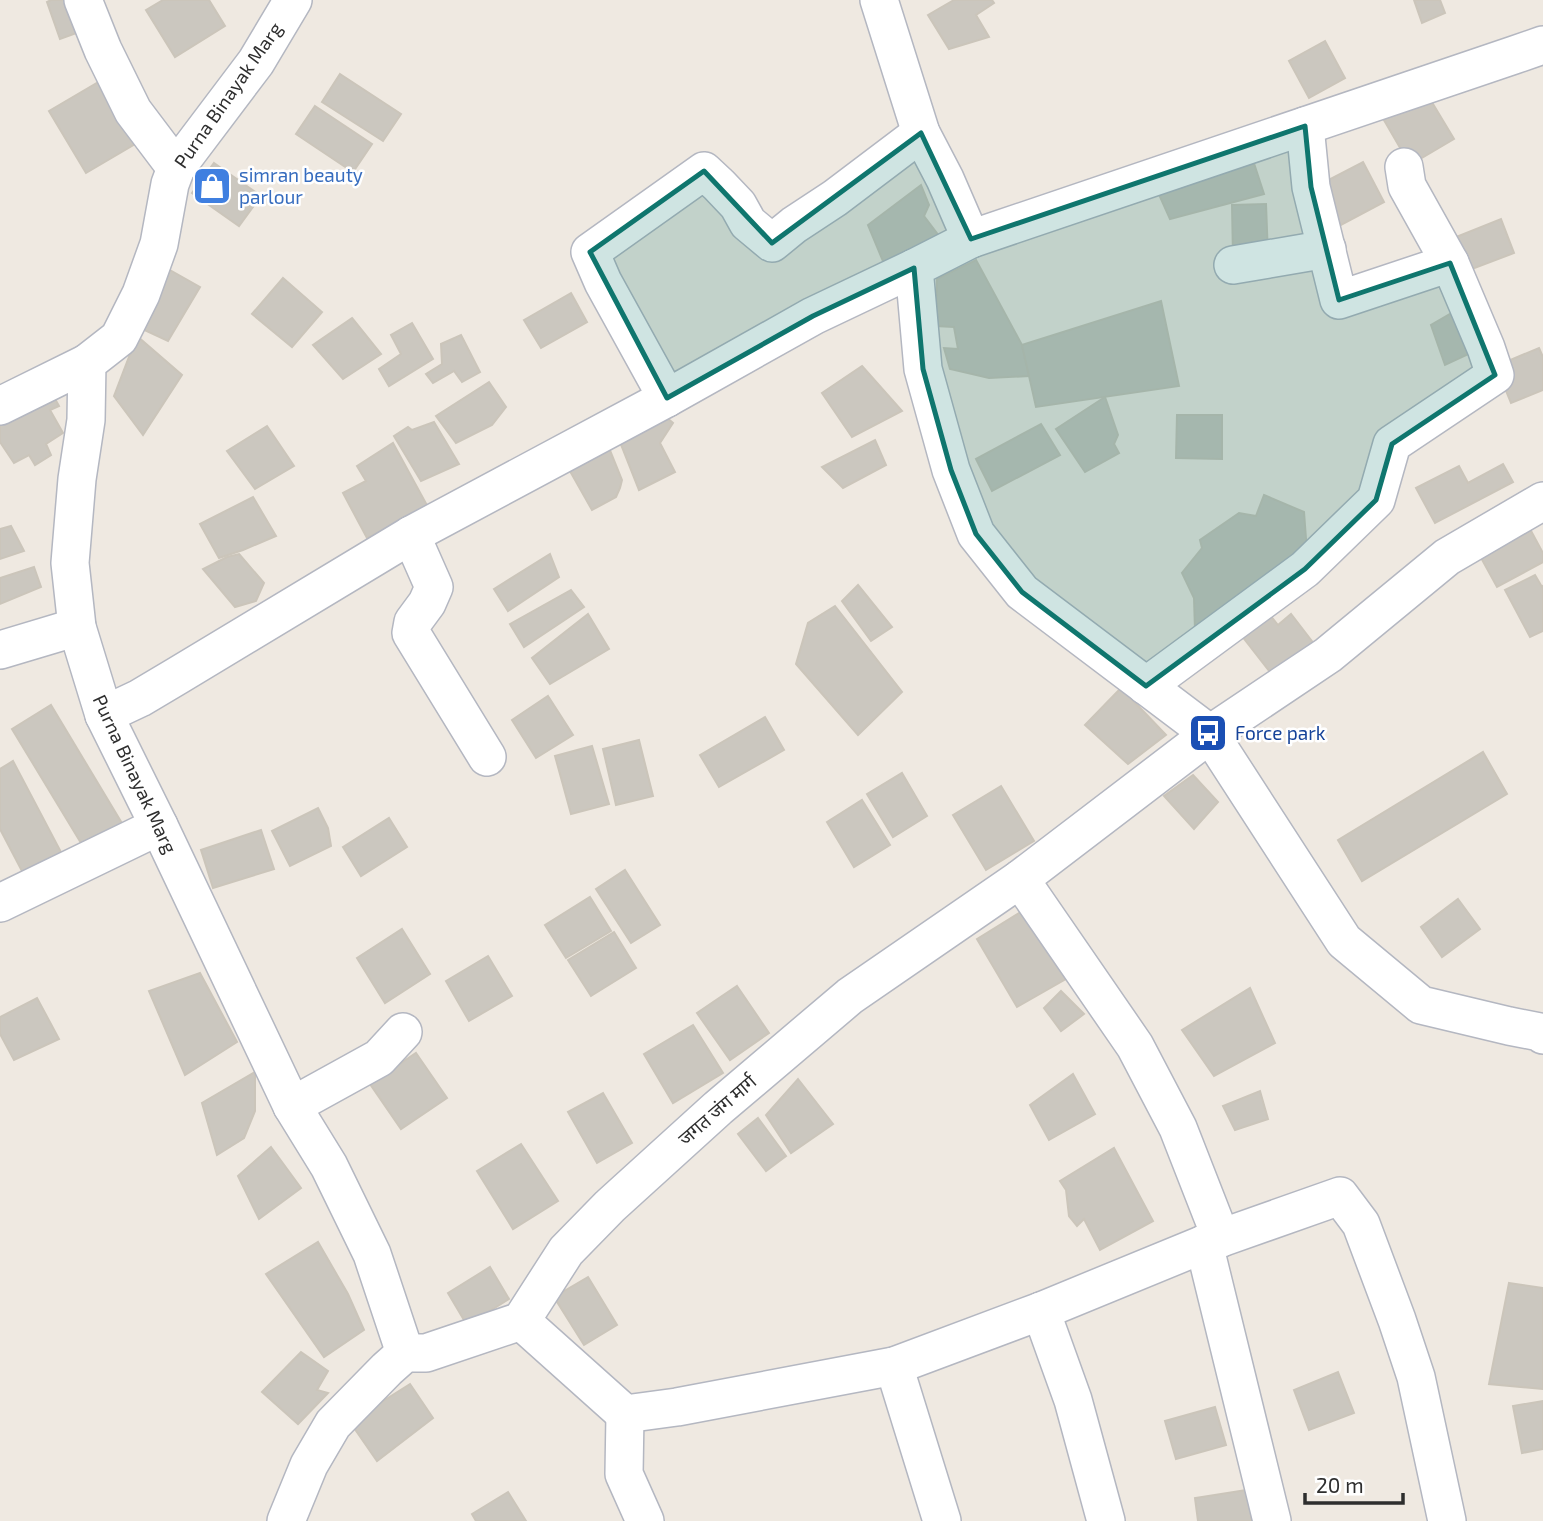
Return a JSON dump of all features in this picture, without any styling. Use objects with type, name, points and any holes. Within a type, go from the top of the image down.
[{"type":"street","points":[[83,0],[103,50],[133,111],[176,169]]},
{"type":"street","name":"Purna Binayak Marg","points":[[293,0],[256,62],[176,169],[170,184],[159,244],[141,294],[119,338],[87,363],[86,420],[77,479],[70,563],[77,627],[104,715],[292,1106],[329,1166],[372,1254],[405,1353]]},
{"type":"street","points":[[878,0],[920,133],[945,179],[971,239]]},
{"type":"street","points":[[104,715],[168,682],[411,535],[667,398],[813,316],[971,239],[1543,45]]},
{"type":"street","points":[[1305,126],[1311,187],[1339,300],[1450,263]]},
{"type":"street","points":[[667,398],[603,282],[590,252],[704,171],[738,205],[748,223],[772,243],[920,133]]},
{"type":"street","points":[[1146,686],[1305,569],[1376,500],[1392,444],[1495,375],[1450,263],[1407,186],[1404,167]]},
{"type":"street","points":[[1233,265],[1327,249]]},
{"type":"street","points":[[914,268],[923,369],[951,470],[976,534],[1022,592],[1210,734],[1344,941],[1421,1005],[1540,1032],[1543,1035]]},
{"type":"street","points":[[0,406],[87,363]]},
{"type":"street","name":"जगत जंग मार्ग","points":[[521,1321],[566,1251],[610,1206],[718,1108],[850,996],[1020,879],[1210,734],[1328,655],[1447,557],[1543,501]]},
{"type":"street","points":[[411,535],[434,587],[427,603],[413,622],[411,634],[487,757]]},
{"type":"street","points":[[0,650],[77,627]]},
{"type":"street","points":[[0,903],[159,826]]},
{"type":"street","points":[[1020,879],[1135,1046],[1178,1128],[1213,1241],[1272,1521]]},
{"type":"street","points":[[292,1106],[379,1058],[403,1032]]},
{"type":"street","points":[[625,1414],[677,1407],[894,1366],[1041,1311],[1213,1241],[1340,1196],[1361,1224],[1416,1377],[1447,1521]]},
{"type":"street","points":[[1041,1311],[1073,1400],[1106,1521]]},
{"type":"street","points":[[286,1521],[309,1465],[332,1424],[387,1368],[405,1353],[426,1353],[521,1321],[625,1414],[624,1474],[645,1521]]},
{"type":"street","points":[[894,1366],[942,1521]]},
{"type":"highlighted area","points":[[1305,126],[1311,187],[1339,300],[1450,263],[1495,375],[1392,444],[1376,500],[1305,569],[1146,686],[1022,592],[976,534],[951,470],[923,369],[914,268],[813,316],[667,398],[590,252],[704,171],[772,243],[921,133],[971,239]]},
{"type":"building","points":[[74,0],[85,30],[60,39],[47,2]]},
{"type":"building","points":[[163,0],[209,0],[225,26],[175,57],[146,10]]},
{"type":"building","points":[[954,0],[992,0],[994,3],[976,15],[989,37],[949,49],[928,15]]},
{"type":"building","points":[[1414,0],[1440,0],[1445,13],[1422,23]]},
{"type":"building","points":[[1325,41],[1345,78],[1309,98],[1289,61]]},
{"type":"building","points":[[340,74],[401,114],[383,141],[322,102]]},
{"type":"building","points":[[100,81],[137,143],[86,173],[49,111]]},
{"type":"building","points":[[1427,94],[1454,139],[1410,165],[1384,120]]},
{"type":"building","points":[[315,106],[372,144],[353,172],[296,134]]},
{"type":"building","points":[[1249,148],[1264,194],[1170,219],[1153,181]]},
{"type":"building","points":[[1363,162],[1384,202],[1341,225],[1319,185]]},
{"type":"building","points":[[214,163],[261,196],[239,226],[192,193]]},
{"type":"building","points":[[921,185],[929,205],[924,216],[939,236],[885,266],[868,225]]},
{"type":"building","points":[[1266,204],[1268,256],[1233,257],[1232,205]]},
{"type":"building","points":[[1501,219],[1514,253],[1464,272],[1451,239]]},
{"type":"building","points":[[976,260],[1022,345],[1029,376],[989,378],[950,369],[944,348],[958,349],[954,327],[936,326],[937,279]]},
{"type":"building","points":[[161,265],[200,287],[168,341],[140,328]]},
{"type":"building","points":[[283,278],[322,312],[292,347],[252,314]]},
{"type":"building","points":[[571,293],[587,322],[541,348],[524,320]]},
{"type":"building","points":[[1161,301],[1179,386],[1036,407],[1022,345]]},
{"type":"building","points":[[1462,307],[1475,351],[1445,365],[1431,325]]},
{"type":"building","points":[[352,318],[381,354],[343,379],[313,345]]},
{"type":"building","points":[[412,323],[433,359],[389,386],[379,369],[401,354],[391,335]]},
{"type":"building","points":[[461,335],[480,372],[462,382],[454,371],[433,383],[426,374],[442,364],[441,344]]},
{"type":"building","points":[[137,336],[182,375],[143,435],[114,396]]},
{"type":"building","points":[[1539,348],[1543,357],[1543,390],[1511,403],[1496,366]]},
{"type":"building","points":[[862,366],[902,411],[852,437],[822,393]]},
{"type":"building","points":[[489,382],[506,407],[492,425],[456,443],[436,416]]},
{"type":"building","points":[[49,388],[59,406],[50,410],[63,433],[46,444],[51,455],[35,465],[29,455],[14,463],[0,442],[0,414]]},
{"type":"building","points":[[1105,397],[1118,435],[1114,444],[1119,453],[1085,472],[1056,429]]},
{"type":"building","points":[[659,411],[673,423],[660,443],[675,472],[639,490],[618,437]]},
{"type":"building","points":[[1177,415],[1222,415],[1222,459],[1176,458]]},
{"type":"building","points":[[434,422],[459,464],[421,481],[394,436],[408,427],[412,430]]},
{"type":"building","points":[[1041,424],[1060,455],[992,491],[976,459]]},
{"type":"building","points":[[267,426],[294,466],[255,489],[227,451]]},
{"type":"building","points":[[875,440],[886,465],[843,488],[822,467]]},
{"type":"building","points":[[393,443],[429,509],[367,538],[343,493],[366,481],[357,466]]},
{"type":"building","points":[[609,448],[622,480],[620,488],[616,497],[592,510],[566,464]]},
{"type":"building","points":[[1503,464],[1513,482],[1435,523],[1416,488],[1459,466],[1468,483]]},
{"type":"building","points":[[1264,495],[1304,512],[1307,552],[1195,630],[1194,598],[1182,573],[1202,548],[1200,540],[1239,513],[1256,516]]},
{"type":"building","points":[[253,497],[276,536],[219,558],[200,524]]},
{"type":"building","points":[[11,526],[24,551],[0,559],[0,529]]},
{"type":"building","points":[[1530,529],[1543,553],[1543,562],[1497,587],[1480,556]]},
{"type":"building","points":[[239,554],[264,583],[256,601],[235,607],[203,569]]},
{"type":"building","points":[[550,554],[559,577],[508,611],[494,589]]},
{"type":"building","points":[[34,567],[41,587],[0,604],[0,578]]},
{"type":"building","points":[[1535,575],[1543,586],[1543,631],[1530,637],[1505,590]]},
{"type":"building","points":[[858,585],[892,627],[871,641],[842,601]]},
{"type":"building","points":[[571,590],[584,607],[524,647],[510,624]]},
{"type":"building","points":[[835,606],[902,692],[858,735],[796,664],[808,623]]},
{"type":"building","points":[[1266,610],[1278,625],[1291,614],[1318,649],[1277,681],[1238,631]]},
{"type":"building","points":[[588,614],[609,649],[550,684],[532,658]]},
{"type":"building","points":[[1121,688],[1166,735],[1128,764],[1085,725]]},
{"type":"building","points":[[548,696],[573,735],[536,758],[512,720]]},
{"type":"building","points":[[51,705],[126,830],[87,853],[12,729]]},
{"type":"building","points":[[765,717],[784,750],[719,787],[700,755]]},
{"type":"building","points":[[639,740],[653,796],[616,805],[603,749]]},
{"type":"building","points":[[592,746],[609,804],[571,814],[555,756]]},
{"type":"building","points":[[1483,752],[1507,794],[1362,881],[1338,840]]},
{"type":"building","points":[[13,761],[62,854],[24,875],[0,829],[0,769]]},
{"type":"building","points":[[902,773],[927,816],[893,837],[867,794]]},
{"type":"building","points":[[1193,775],[1218,802],[1194,829],[1164,796]]},
{"type":"building","points":[[1001,786],[1034,841],[986,870],[953,815]]},
{"type":"building","points":[[862,800],[890,845],[854,867],[827,822]]},
{"type":"building","points":[[318,808],[328,828],[331,846],[290,866],[272,831]]},
{"type":"building","points":[[389,818],[407,847],[361,876],[343,847]]},
{"type":"building","points":[[261,830],[274,869],[213,888],[201,850]]},
{"type":"building","points":[[625,870],[660,925],[631,943],[596,889]]},
{"type":"building","points":[[590,897],[611,931],[566,958],[545,925]]},
{"type":"building","points":[[1458,899],[1480,929],[1442,957],[1421,927]]},
{"type":"building","points":[[1027,908],[1073,975],[1017,1007],[977,939]]},
{"type":"building","points":[[402,929],[430,974],[385,1003],[357,958]]},
{"type":"building","points":[[614,932],[636,968],[591,996],[568,960]]},
{"type":"building","points":[[488,956],[512,996],[469,1021],[446,981]]},
{"type":"building","points":[[200,973],[237,1042],[185,1075],[149,991]]},
{"type":"building","points":[[737,986],[769,1033],[730,1060],[697,1013]]},
{"type":"building","points":[[1250,988],[1275,1043],[1214,1076],[1182,1030]]},
{"type":"building","points":[[1061,991],[1084,1014],[1061,1031],[1044,1008]]},
{"type":"building","points":[[37,998],[59,1039],[14,1060],[0,1034],[0,1017]]},
{"type":"building","points":[[693,1025],[723,1073],[673,1103],[644,1054]]},
{"type":"building","points":[[416,1053],[447,1098],[401,1129],[370,1084]]},
{"type":"building","points":[[255,1072],[255,1111],[244,1138],[217,1155],[202,1103]]},
{"type":"building","points":[[1073,1074],[1095,1114],[1049,1140],[1030,1105]]},
{"type":"building","points":[[798,1079],[833,1124],[791,1153],[766,1115]]},
{"type":"building","points":[[1260,1091],[1268,1119],[1235,1130],[1223,1106]]},
{"type":"building","points":[[603,1093],[632,1143],[597,1163],[568,1112]]},
{"type":"building","points":[[758,1118],[786,1156],[766,1171],[738,1134]]},
{"type":"building","points":[[521,1144],[558,1201],[513,1229],[477,1171]]},
{"type":"building","points":[[271,1147],[301,1188],[259,1219],[238,1176]]},
{"type":"building","points":[[1114,1148],[1153,1221],[1100,1250],[1084,1219],[1077,1226],[1069,1216],[1066,1190],[1060,1181]]},
{"type":"building","points":[[318,1242],[348,1294],[364,1330],[324,1357],[266,1274]]},
{"type":"building","points":[[490,1267],[509,1299],[467,1325],[448,1293]]},
{"type":"building","points":[[588,1277],[617,1325],[584,1345],[554,1297]]},
{"type":"building","points":[[1509,1283],[1543,1288],[1543,1389],[1489,1384]]},
{"type":"building","points":[[301,1352],[328,1371],[317,1390],[328,1393],[298,1424],[262,1392]]},
{"type":"building","points":[[1338,1372],[1354,1413],[1309,1430],[1294,1390]]},
{"type":"building","points":[[410,1384],[433,1418],[377,1461],[350,1422]]},
{"type":"building","points":[[1543,1401],[1543,1449],[1522,1453],[1513,1406]]},
{"type":"building","points":[[1215,1407],[1226,1445],[1176,1459],[1165,1421]]},
{"type":"building","points":[[1247,1490],[1252,1521],[1198,1521],[1195,1498]]},
{"type":"building","points":[[508,1492],[526,1521],[476,1521],[472,1514]]},
{"type":"place","name":"simran beauty parlour","points":[[212,186]]},
{"type":"place","name":"Force park","points":[[1208,733]]}]
